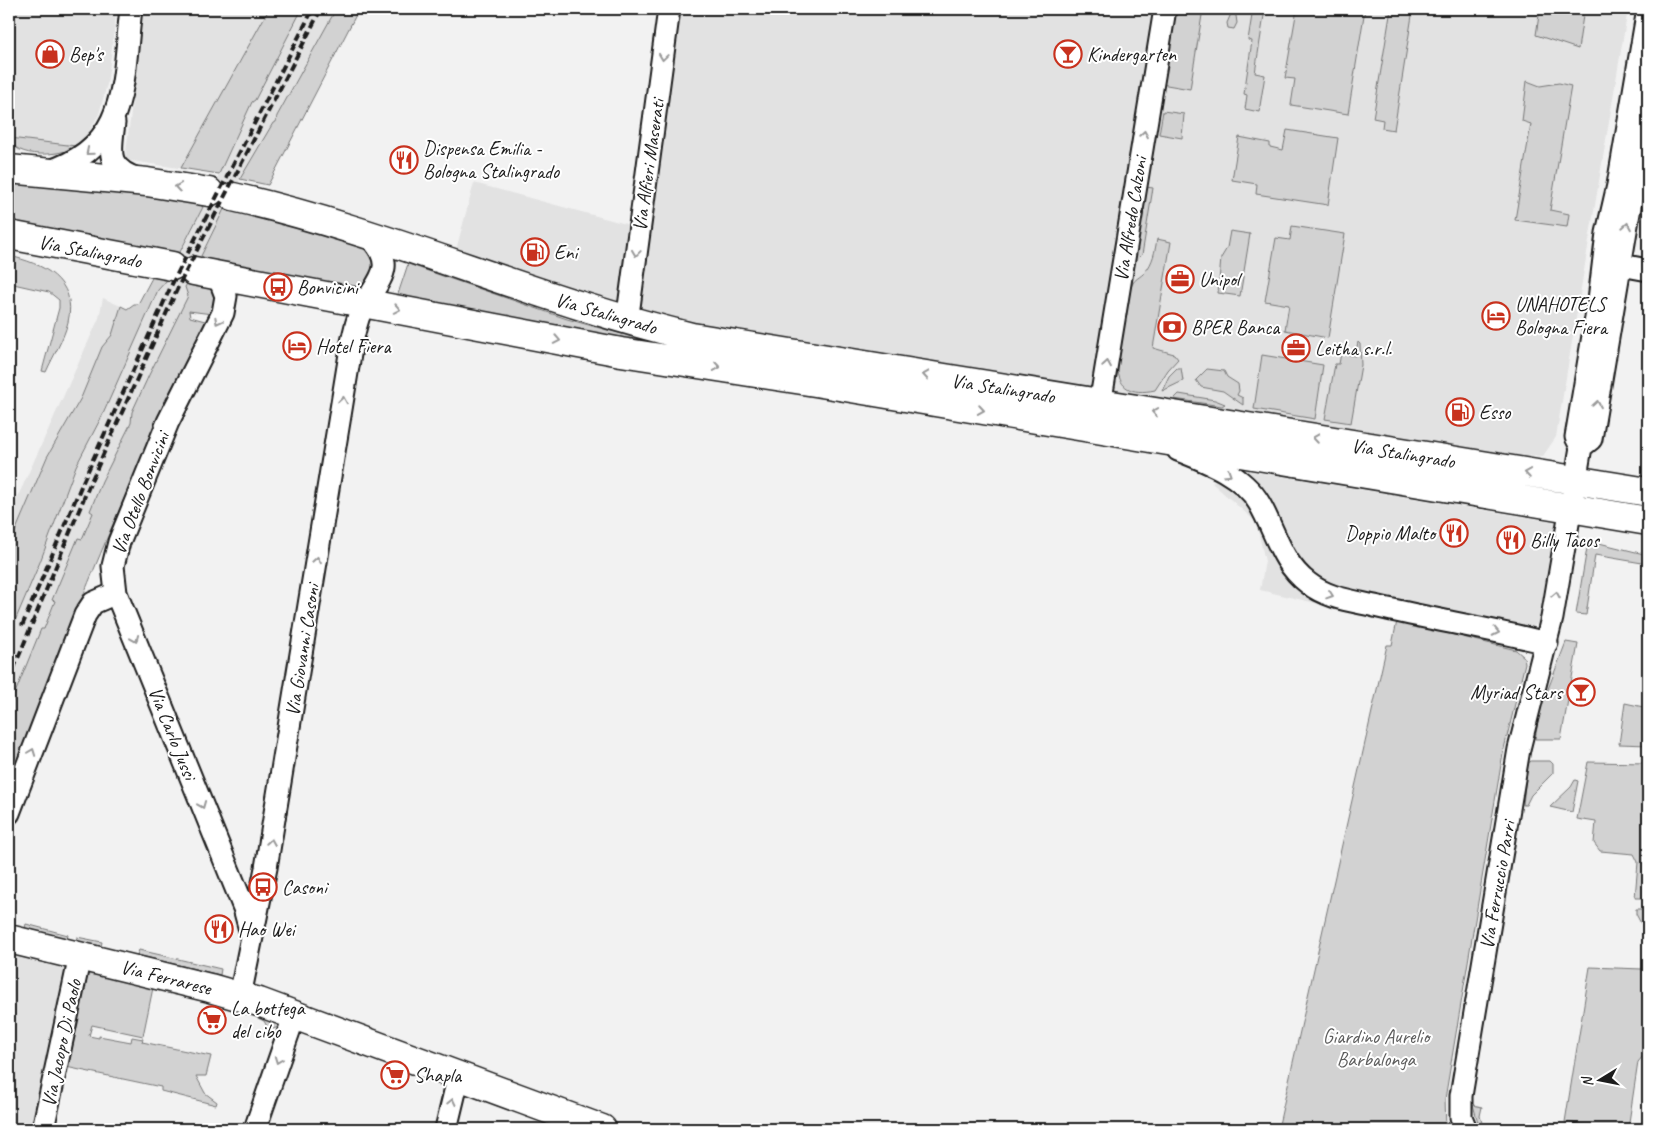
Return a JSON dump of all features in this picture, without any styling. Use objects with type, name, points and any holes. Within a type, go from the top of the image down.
[{"type":"main road","name":"Via Stalingrado","points":[[9,169],[147,182],[221,194],[296,213],[627,322],[1098,416],[1152,439],[1648,521]]},
{"type":"main road","name":"Via Stalingrado","points":[[9,235],[621,352],[1576,480],[1648,492]]},
{"type":"main road","name":"Via Ferrarese","points":[[9,939],[240,996],[295,1014],[602,1129]]},
{"type":"street","name":"Via Stalingrado","points":[[131,9],[111,147],[114,164],[120,170],[147,182]]},
{"type":"street","name":"Via Alfieri Maserati","points":[[627,322],[669,9]]},
{"type":"street","name":"Via Alfredo Calzoni","points":[[1098,416],[1165,9]]},
{"type":"street","points":[[1648,9],[1618,185],[1603,258],[1598,305],[1576,437],[1581,447],[1591,440],[1648,100]]},
{"type":"street","name":"Via Stalingrado","points":[[46,172],[72,163],[88,153],[106,134],[115,113]]},
{"type":"street","points":[[364,304],[380,282],[384,269],[380,250],[370,237]]},
{"type":"street","points":[[1621,265],[1648,270]]},
{"type":"street","name":"Via Otello Bonvicini","points":[[116,594],[113,566],[119,542],[168,422],[225,307],[226,296],[195,271]]},
{"type":"street","name":"Via Giovanni Casoni","points":[[240,996],[266,868],[352,342],[364,304]]},
{"type":"street","points":[[1152,439],[1203,460],[1231,475],[1244,486],[1259,502],[1280,549],[1292,567],[1319,591],[1399,612],[1547,643]]},
{"type":"street","name":"Via Ferruccio Parri","points":[[1466,1129],[1461,1117],[1461,1096],[1519,749],[1547,643],[1572,509],[1581,447]]},
{"type":"street","points":[[9,814],[85,614],[93,603],[116,594]]},
{"type":"street","name":"Via Carlo Jussi","points":[[116,594],[230,873],[247,917],[251,941]]},
{"type":"street","points":[[230,873],[237,881],[248,883],[260,878],[266,868]]},
{"type":"street","name":"Via Jacopo Di Paolo","points":[[43,1129],[80,956]]},
{"type":"street","points":[[255,1129],[295,1014]]},
{"type":"street","points":[[446,1129],[459,1075]]},
{"type":"shaded area","points":[[9,9],[117,9],[107,84],[99,114],[85,139],[59,155],[9,150]]},
{"type":"shaded area","points":[[144,9],[359,9],[268,185],[240,179],[187,284],[192,310],[188,315],[205,321],[205,325],[161,414],[97,559],[9,787],[9,516],[99,318],[103,298],[127,309],[134,304],[138,304],[143,294],[168,279],[219,174],[125,160]]},
{"type":"shaded area","points":[[677,9],[1161,9],[1102,390],[857,349],[668,322],[456,250],[474,183],[637,227]]},
{"type":"shaded area","points":[[1173,9],[1628,9],[1556,437],[1543,456],[1524,457],[1112,390]]},
{"type":"shaded area","points":[[1232,468],[1555,522],[1539,622],[1531,629],[1521,631],[1516,650],[1260,590],[1265,561],[1256,522],[1212,483]]},
{"type":"shaded area","points":[[9,939],[80,956],[43,1129],[9,1129]]},
{"type":"green space","points":[[269,9],[302,9],[255,100],[252,102],[219,174],[181,168]]},
{"type":"green space","points":[[336,9],[359,9],[268,185],[240,179],[273,123],[276,122],[277,116]]},
{"type":"green space","points":[[1173,9],[1203,9],[1190,89],[1161,84]]},
{"type":"green space","points":[[1233,9],[1235,9],[1237,23],[1234,29],[1228,28],[1227,23]]},
{"type":"green space","points":[[1253,9],[1265,9],[1255,73],[1265,75],[1259,112],[1245,109],[1247,95],[1244,94],[1252,41],[1248,40]]},
{"type":"green space","points":[[1297,9],[1365,9],[1348,114],[1291,105],[1295,79],[1285,78]]},
{"type":"green space","points":[[1391,9],[1413,9],[1394,130],[1382,128],[1383,120],[1373,118]]},
{"type":"green space","points":[[1540,9],[1584,9],[1578,49],[1536,35]]},
{"type":"green space","points":[[1527,81],[1540,86],[1559,83],[1571,86],[1550,210],[1569,214],[1567,227],[1515,220],[1531,124],[1522,121]]},
{"type":"green space","points":[[1163,111],[1184,114],[1182,138],[1159,134]]},
{"type":"green space","points":[[1287,130],[1338,138],[1328,205],[1256,194],[1257,184],[1232,180],[1239,137],[1270,143],[1270,147],[1283,150]]},
{"type":"green space","points":[[10,138],[76,146],[69,150],[50,154],[29,153],[13,145]]},
{"type":"green space","points":[[16,183],[98,188],[199,204],[203,207],[180,252],[175,253],[9,222],[9,186]]},
{"type":"green space","points":[[1146,187],[1153,188],[1142,255],[1133,264]]},
{"type":"green space","points":[[224,209],[264,218],[362,247],[372,254],[376,267],[368,284],[357,288],[212,261],[201,256]]},
{"type":"green space","points":[[1292,226],[1345,234],[1328,338],[1285,330],[1289,305],[1265,301],[1276,238],[1290,240]]},
{"type":"green space","points":[[1230,231],[1250,234],[1240,296],[1218,293],[1221,258],[1227,248]]},
{"type":"green space","points":[[1157,239],[1171,242],[1153,348],[1174,354],[1178,359],[1155,390],[1139,392],[1128,388],[1121,382],[1118,372],[1119,348],[1130,290],[1134,281],[1150,265]]},
{"type":"green space","points":[[9,256],[34,263],[45,269],[55,276],[68,295],[70,307],[68,322],[46,372],[42,371],[59,308],[59,300],[49,292],[9,283]]},
{"type":"green space","points":[[408,264],[567,319],[709,358],[397,297]]},
{"type":"green space","points":[[153,276],[168,279],[158,290],[103,414],[76,466],[40,562],[9,635],[9,546],[47,457],[81,398],[102,347],[112,335],[121,306],[127,309],[134,304],[138,304]]},
{"type":"green space","points":[[188,282],[212,290],[214,298],[212,314],[189,311],[190,317],[205,321],[205,325],[177,381],[125,496],[77,611],[9,787],[9,708],[41,629],[44,629],[55,601],[52,600],[78,538],[82,539],[93,513],[90,511],[102,481],[131,423],[132,412],[149,375],[188,296],[185,287]]},
{"type":"green space","points":[[1358,342],[1360,344],[1361,365],[1351,423],[1325,419],[1335,364],[1339,364],[1341,353],[1355,356]]},
{"type":"green space","points":[[1262,355],[1323,365],[1315,419],[1254,409]]},
{"type":"green space","points":[[1177,368],[1181,368],[1183,381],[1162,391],[1169,376]]},
{"type":"green space","points":[[1207,369],[1224,371],[1227,377],[1238,384],[1239,391],[1237,395],[1243,398],[1243,405],[1223,391],[1201,387],[1196,380]]},
{"type":"green space","points":[[1179,394],[1215,400],[1225,404],[1222,406],[1174,399]]},
{"type":"green space","points":[[1599,543],[1648,555],[1648,564],[1595,555],[1586,615],[1576,614],[1587,548],[1589,544]]},
{"type":"green space","name":"Giardino Aurelio Barbalonga","points":[[1397,621],[1516,650],[1524,657],[1525,663],[1503,753],[1445,1099],[1446,1129],[1278,1129],[1387,645],[1392,645]]},
{"type":"green space","points":[[1566,642],[1578,644],[1561,739],[1535,739],[1540,710]]},
{"type":"green space","points":[[1625,703],[1648,708],[1648,745],[1619,744]]},
{"type":"green space","points":[[1531,761],[1550,761],[1553,764],[1553,773],[1531,795],[1526,805],[1523,805],[1527,764]]},
{"type":"green space","points":[[1588,762],[1648,763],[1648,898],[1635,898],[1638,862],[1634,854],[1600,851],[1594,843],[1596,822],[1577,819]]},
{"type":"green space","points":[[1575,780],[1578,781],[1572,812],[1550,807],[1571,787]]},
{"type":"green space","points":[[1636,909],[1648,909],[1648,1050],[1638,1062],[1628,1129],[1611,1129],[1565,1122],[1590,967],[1642,969],[1645,965],[1646,933],[1636,914]]},
{"type":"green space","points":[[26,924],[68,935],[67,939],[25,928]]},
{"type":"green space","points":[[77,937],[102,942],[101,946],[76,941]]},
{"type":"green space","points":[[139,950],[221,969],[220,975],[137,955]]},
{"type":"green space","points":[[87,969],[154,983],[143,1036],[92,1025],[89,1036],[131,1042],[132,1037],[143,1039],[142,1042],[211,1056],[206,1076],[196,1076],[205,1093],[217,1102],[216,1105],[161,1091],[161,1087],[66,1067]]},
{"type":"green space","points":[[244,1011],[278,1024],[279,1027],[269,1030],[264,1021]]},
{"type":"green space","points":[[1648,1087],[1648,1129],[1643,1129]]},
{"type":"green space","points":[[1473,1105],[1482,1107],[1480,1116],[1484,1129],[1480,1129]]},
{"type":"railway","points":[[22,626],[82,484],[172,284],[313,9]]},
{"type":"railway","points":[[9,680],[89,486],[179,285],[321,9]]},
{"type":"place","name":"Bep's","points":[[50,54]]},
{"type":"place","name":"Kindergarten","points":[[1068,54]]},
{"type":"place","name":"Dispensa Emilia - Bologna Stalingrado","points":[[404,160]]},
{"type":"place","name":"Eni","points":[[535,252]]},
{"type":"place","name":"Unipol","points":[[1180,279]]},
{"type":"place","name":"Bonvicini","points":[[278,287]]},
{"type":"place","name":"UNAHOTELS Bologna Fiera","points":[[1496,316]]},
{"type":"place","name":"BPER Banca","points":[[1172,327]]},
{"type":"place","name":"Hotel Fiera","points":[[297,346]]},
{"type":"place","name":"Leitha s.r.l.","points":[[1296,348]]},
{"type":"place","name":"Esso","points":[[1460,412]]},
{"type":"place","name":"Doppio Malto","points":[[1454,533]]},
{"type":"place","name":"Billy Tacos","points":[[1511,540]]},
{"type":"place","name":"Myriad Stars","points":[[1581,692]]},
{"type":"place","name":"Casoni","points":[[263,887]]},
{"type":"place","name":"Hao Wei","points":[[219,929]]},
{"type":"place","name":"La bottega del cibo","points":[[212,1020]]},
{"type":"place","name":"Shapla","points":[[395,1075]]}]
